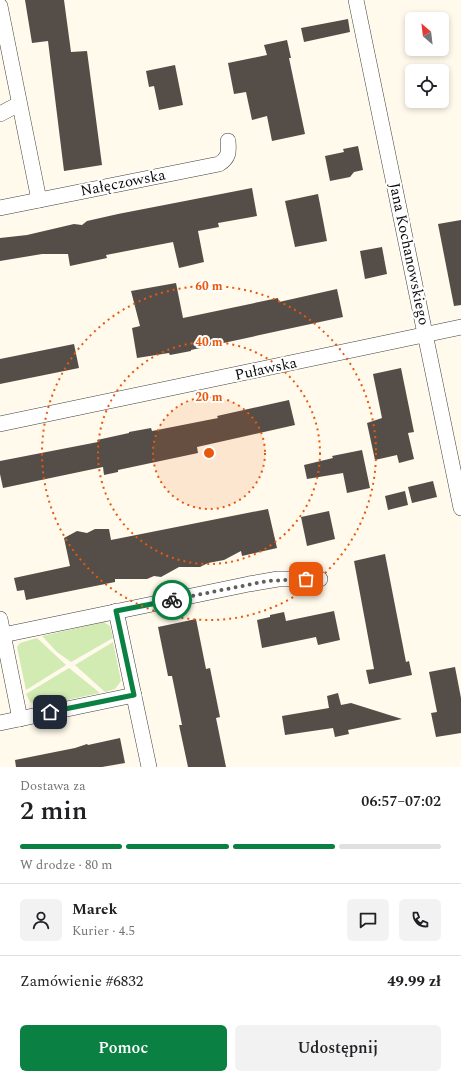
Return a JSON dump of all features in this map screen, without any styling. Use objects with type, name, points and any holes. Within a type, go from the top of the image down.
[{"type":"street","name":"Jana Kochanowskiego","points":[[356,0],[461,508]]},
{"type":"street","points":[[0,6],[39,200]]},
{"type":"street","points":[[0,114],[19,104]]},
{"type":"street","name":"Nałęczowska","points":[[0,208],[219,164],[226,159],[230,152],[228,141]]},
{"type":"street","name":"Puławska","points":[[0,424],[461,328]]},
{"type":"street","points":[[4,635],[249,584],[278,580],[320,578]]},
{"type":"street","points":[[116,611],[149,767]]},
{"type":"street","points":[[0,619],[20,719]]},
{"type":"street","points":[[0,723],[134,695]]},
{"type":"green space","points":[[104,622],[110,626],[113,638],[71,662],[57,652],[42,636]]},
{"type":"green space","points":[[37,638],[66,665],[26,690],[17,647],[20,643]]},
{"type":"green space","points":[[113,642],[121,681],[115,689],[105,692],[75,665]]},
{"type":"green space","points":[[69,668],[100,693],[38,706],[30,702],[26,694]]},
{"type":"building","points":[[25,0],[64,0],[71,52],[87,51],[102,165],[64,171],[48,41],[32,43]]},
{"type":"building","points":[[348,19],[350,32],[304,42],[301,28]]},
{"type":"building","points":[[287,40],[291,58],[289,58],[305,134],[272,141],[267,116],[252,120],[246,92],[234,94],[228,63],[267,55],[264,45]]},
{"type":"building","points":[[175,65],[183,105],[159,110],[154,86],[149,87],[146,71]]},
{"type":"building","points":[[358,146],[363,170],[354,172],[350,177],[330,181],[325,156],[344,152],[343,149]]},
{"type":"building","points":[[252,188],[257,216],[218,223],[219,227],[198,231],[204,262],[179,268],[173,242],[106,255],[107,258],[70,266],[68,254],[42,254],[0,261],[0,238],[27,235],[74,224],[82,225],[87,221],[118,214]]},
{"type":"building","points":[[318,194],[327,241],[295,247],[285,201]]},
{"type":"building","points":[[461,220],[461,305],[454,306],[438,224]]},
{"type":"building","points":[[382,247],[387,274],[365,279],[360,251]]},
{"type":"building","points":[[176,283],[183,318],[278,298],[279,302],[337,289],[343,317],[191,351],[170,355],[169,353],[137,358],[132,328],[140,326],[131,291]]},
{"type":"building","points":[[74,344],[79,368],[0,384],[0,359]]},
{"type":"building","points":[[401,368],[414,432],[408,433],[414,459],[399,463],[397,455],[375,460],[367,423],[382,418],[373,374]]},
{"type":"building","points":[[289,400],[295,425],[197,447],[198,453],[118,470],[118,472],[104,475],[103,467],[3,488],[0,474],[0,461],[98,442],[97,440],[129,432],[151,428],[152,431],[218,418],[217,416]]},
{"type":"building","points":[[362,450],[370,488],[347,493],[343,473],[307,479],[304,465],[333,458],[332,456]]},
{"type":"building","points":[[433,481],[437,497],[412,503],[408,487]]},
{"type":"building","points":[[405,491],[408,505],[388,510],[385,496]]},
{"type":"building","points":[[268,509],[277,548],[242,556],[241,551],[224,560],[208,563],[200,567],[179,567],[161,577],[154,576],[147,579],[115,579],[115,582],[26,600],[24,590],[17,591],[14,578],[70,566],[64,538],[77,531],[87,533],[95,529],[109,529],[111,540]]},
{"type":"building","points":[[329,511],[335,539],[307,546],[301,517]]},
{"type":"building","points":[[385,554],[406,662],[409,661],[412,675],[369,684],[366,670],[374,669],[354,561]]},
{"type":"building","points":[[334,611],[340,640],[318,645],[316,637],[262,648],[257,620],[284,612],[286,621]]},
{"type":"building","points":[[196,619],[206,669],[210,668],[220,717],[216,718],[226,767],[188,767],[179,725],[182,725],[172,676],[168,676],[158,627]]},
{"type":"building","points":[[455,667],[461,698],[461,733],[436,737],[431,713],[437,712],[429,672]]},
{"type":"building","points":[[338,693],[341,705],[351,703],[402,719],[348,730],[349,734],[335,737],[333,728],[285,735],[282,716],[329,708],[327,696]]},
{"type":"building","points":[[120,738],[125,763],[102,767],[16,767],[15,760]]},
{"type":"way so far","points":[[172,600],[267,581],[306,579]]},
{"type":"route","points":[[50,712],[134,695],[116,611],[172,600]]}]
